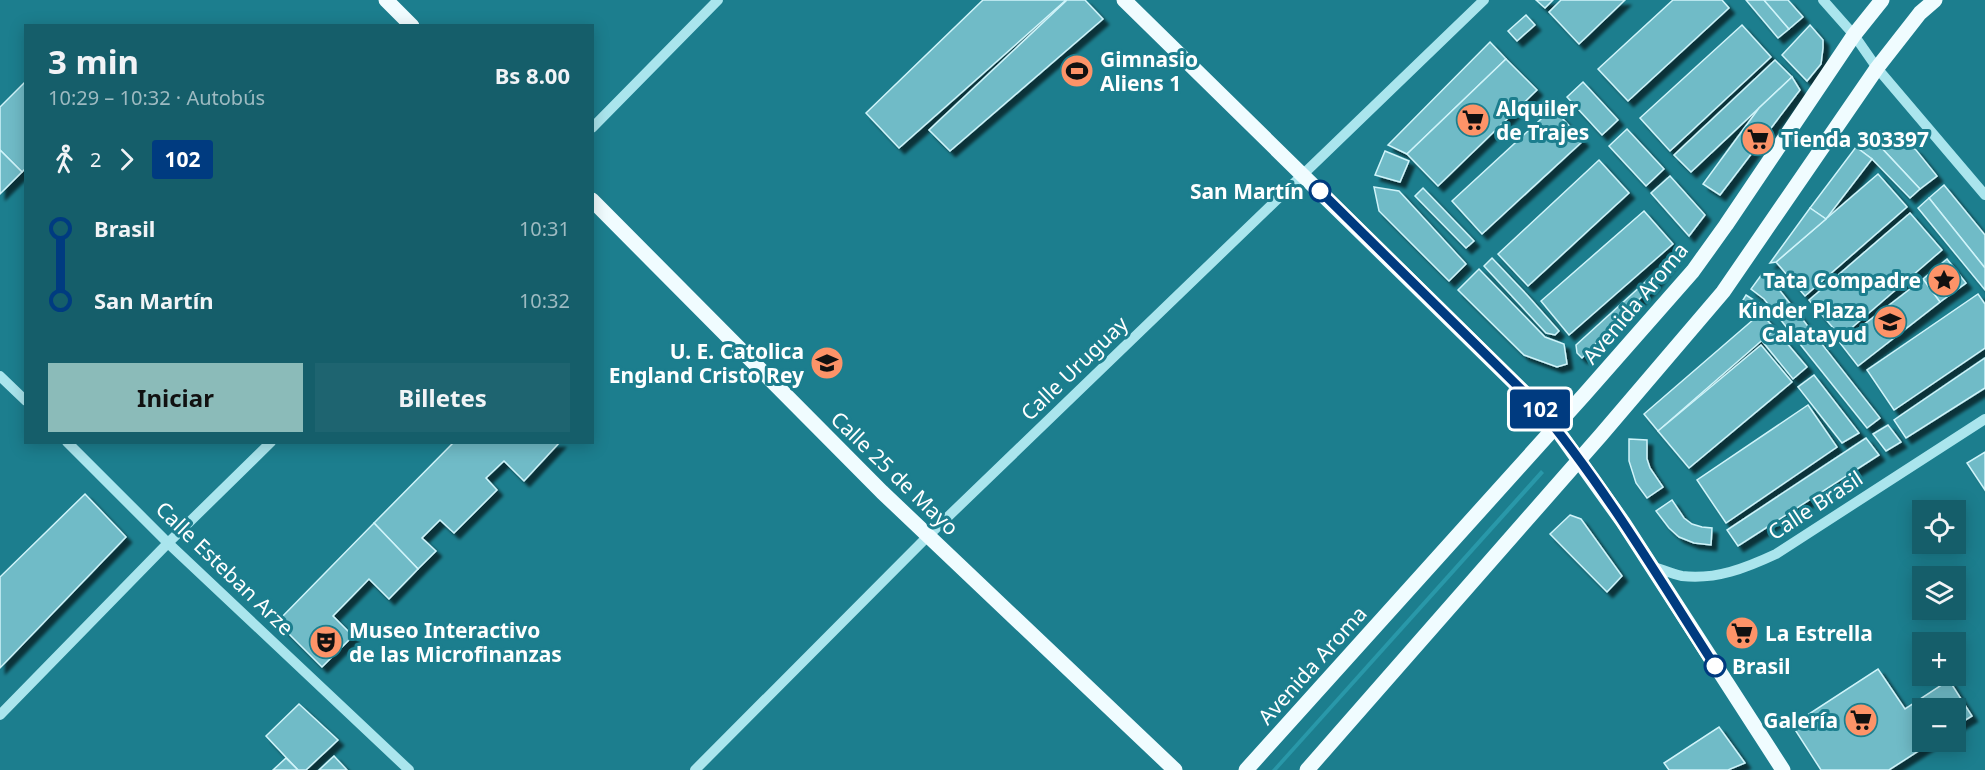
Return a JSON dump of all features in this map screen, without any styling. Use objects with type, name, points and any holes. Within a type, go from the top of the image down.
[{"type":"main road","points":[[386,0],[410,24]]},
{"type":"main road","points":[[1124,0],[1535,403],[1555,427],[1623,522],[1783,770]]},
{"type":"main road","name":"Avenida Aroma","points":[[1246,770],[1693,271],[1740,206],[1854,35],[1882,0]]},
{"type":"main road","points":[[1307,770],[1723,292],[1877,68],[1920,13],[1935,0]]},
{"type":"main road","name":"Calle 25 de Mayo","points":[[594,202],[882,492],[1175,770]]},
{"type":"street","points":[[594,126],[718,0]]},
{"type":"street","name":"Calle Uruguay","points":[[695,770],[929,535],[1484,0]]},
{"type":"street","points":[[1823,0],[1854,35],[1877,68],[1985,195]]},
{"type":"street","points":[[0,376],[24,399]]},
{"type":"street","name":"Calle Brasil","points":[[1651,566],[1681,576],[1705,577],[1745,569],[1776,554],[1985,419]]},
{"type":"street","name":"Calle Esteban Arze","points":[[70,444],[168,543],[409,770]]},
{"type":"street","points":[[0,715],[168,543],[269,444]]},
{"type":"shaded area","points":[[1541,470],[1544,473],[1277,770],[1272,770]]},
{"type":"building","points":[[983,0],[1066,0],[899,148],[866,113]]},
{"type":"building","points":[[1067,0],[1085,0],[1103,19],[950,151],[929,130]]},
{"type":"building","points":[[1536,0],[1553,0],[1545,8]]},
{"type":"building","points":[[1561,0],[1625,0],[1579,44],[1549,12]]},
{"type":"building","points":[[1673,0],[1722,0],[1729,8],[1628,101],[1598,69]]},
{"type":"building","points":[[1746,0],[1764,0],[1789,29],[1778,38]]},
{"type":"building","points":[[1764,0],[1788,0],[1803,17],[1789,29]]},
{"type":"building","points":[[1526,15],[1535,25],[1517,41],[1508,31]]},
{"type":"building","points":[[1742,25],[1771,57],[1670,151],[1640,118]]},
{"type":"building","points":[[1810,25],[1823,40],[1823,48],[1821,64],[1807,81],[1782,55]]},
{"type":"building","points":[[1490,42],[1506,59],[1407,154],[1388,145]]},
{"type":"building","points":[[1506,59],[1537,90],[1438,186],[1407,154]]},
{"type":"building","points":[[1775,60],[1792,77],[1691,172],[1674,155]]},
{"type":"building","points":[[1792,77],[1800,90],[1720,195],[1703,184],[1759,108]]},
{"type":"building","points":[[1583,82],[1618,120],[1602,135],[1567,97]]},
{"type":"building","points":[[24,83],[24,170],[22,172],[0,150],[0,107]]},
{"type":"building","points":[[1553,108],[1583,141],[1482,234],[1452,201]]},
{"type":"building","points":[[1627,129],[1664,169],[1646,186],[1609,146]]},
{"type":"building","points":[[1877,131],[1893,134],[1916,150],[1937,176],[1920,189],[1876,142],[1866,138]]},
{"type":"building","points":[[1866,138],[1876,142],[1920,189],[1910,198],[1872,159],[1856,147]]},
{"type":"building","points":[[1856,147],[1872,159],[1826,219],[1810,208]]},
{"type":"building","points":[[0,150],[22,172],[0,194]]},
{"type":"building","points":[[1385,151],[1409,161],[1400,182],[1375,175]]},
{"type":"building","points":[[1599,160],[1629,193],[1528,286],[1498,254]]},
{"type":"building","points":[[1878,174],[1907,207],[1805,296],[1776,262]]},
{"type":"building","points":[[1670,176],[1705,215],[1689,236],[1651,193]]},
{"type":"building","points":[[1944,185],[1985,235],[1985,268],[1929,198]]},
{"type":"building","points":[[1374,187],[1399,191],[1466,264],[1449,281],[1379,211]]},
{"type":"building","points":[[1423,188],[1474,241],[1466,248],[1415,196]]},
{"type":"building","points":[[1929,198],[1985,268],[1985,290],[1918,208]]},
{"type":"building","points":[[1810,208],[1826,219],[1776,262],[1770,263]]},
{"type":"building","points":[[1644,211],[1673,244],[1569,335],[1541,301]]},
{"type":"building","points":[[1910,213],[1942,250],[1841,337],[1809,300]]},
{"type":"building","points":[[1676,254],[1653,285],[1582,358],[1577,353],[1576,345]]},
{"type":"building","points":[[1492,258],[1559,331],[1555,335],[1546,333],[1484,266]]},
{"type":"building","points":[[1947,259],[1966,283],[1940,302],[1923,279]]},
{"type":"building","points":[[1479,269],[1545,337],[1564,344],[1567,364],[1557,367],[1524,355],[1458,290]]},
{"type":"building","points":[[1762,274],[1774,283],[1880,418],[1867,428],[1764,299],[1751,289]]},
{"type":"building","name":"Kinder Plaza Calatayud","points":[[1923,279],[1940,302],[1858,366],[1840,343]]},
{"type":"building","points":[[1978,294],[1985,304],[1985,348],[1894,410],[1867,370]]},
{"type":"building","points":[[1746,295],[1760,304],[1753,314],[1740,305]]},
{"type":"building","points":[[1761,313],[1775,329],[1658,431],[1644,414]]},
{"type":"building","points":[[1775,329],[1807,367],[1793,379],[1762,341]]},
{"type":"building","points":[[1761,345],[1792,382],[1689,468],[1658,431]]},
{"type":"building","points":[[1985,358],[1985,388],[1906,438],[1894,420]]},
{"type":"building","points":[[1814,375],[1859,433],[1842,443],[1798,387]]},
{"type":"building","points":[[1808,405],[1837,447],[1726,523],[1697,480]]},
{"type":"building","points":[[1888,425],[1901,442],[1886,451],[1873,434]]},
{"type":"building","points":[[1866,438],[1879,455],[1738,546],[1727,530]]},
{"type":"building","points":[[1629,439],[1647,440],[1647,459],[1650,468],[1663,487],[1647,498],[1636,483],[1629,461]]},
{"type":"building","points":[[452,444],[558,444],[524,481],[504,461],[486,478],[497,490],[454,533],[440,520],[422,538],[436,551],[418,569],[374,523]]},
{"type":"building","points":[[1985,452],[1985,490],[1967,463]]},
{"type":"building","points":[[85,494],[126,537],[0,668],[0,577]]},
{"type":"building","points":[[1672,500],[1684,518],[1692,524],[1712,528],[1711,545],[1694,543],[1679,537],[1669,528],[1656,511]]},
{"type":"building","points":[[1570,515],[1581,519],[1622,576],[1607,592],[1550,534]]},
{"type":"building","points":[[374,523],[418,569],[389,599],[369,579],[333,616],[353,636],[322,667],[277,622]]},
{"type":"building","name":"Galería","points":[[1878,669],[1905,709],[1912,704],[1912,752],[1917,752],[1889,770],[1821,770],[1792,725]]},
{"type":"building","name":"Galería","points":[[1940,686],[1953,686],[1960,698],[1922,698]]},
{"type":"building","points":[[299,704],[338,740],[306,770],[298,770],[266,736]]},
{"type":"building","name":"Galería","points":[[1966,707],[1972,716],[1966,720]]},
{"type":"building","points":[[1719,727],[1745,763],[1728,770],[1669,770],[1664,763]]},
{"type":"building","points":[[334,756],[347,770],[319,770]]},
{"type":"building","points":[[286,758],[298,770],[273,770]]},
{"type":"bus line","name":"102","points":[[1320,191],[1535,403],[1555,427],[1623,522],[1715,666]]},
{"type":"place","name":"Gimnasio Aliens 1","points":[[1077,71]]},
{"type":"place","name":"Alquiler de Trajes","points":[[1473,120]]},
{"type":"place","name":"Tienda 303397","points":[[1758,139]]},
{"type":"place","name":"San Martín","points":[[1320,191]]},
{"type":"place","name":"Tata Compadre","points":[[1944,280]]},
{"type":"place","name":"Kinder Plaza Calatayud","points":[[1890,322]]},
{"type":"place","name":"U. E. Catolica England Cristo Rey","points":[[827,363]]},
{"type":"place","name":"La Estrella","points":[[1742,633]]},
{"type":"place","name":"Museo Interactivo de las Microfinanzas","points":[[326,642]]},
{"type":"place","name":"Brasil","points":[[1715,666]]},
{"type":"place","name":"Galería","points":[[1861,720]]}]
